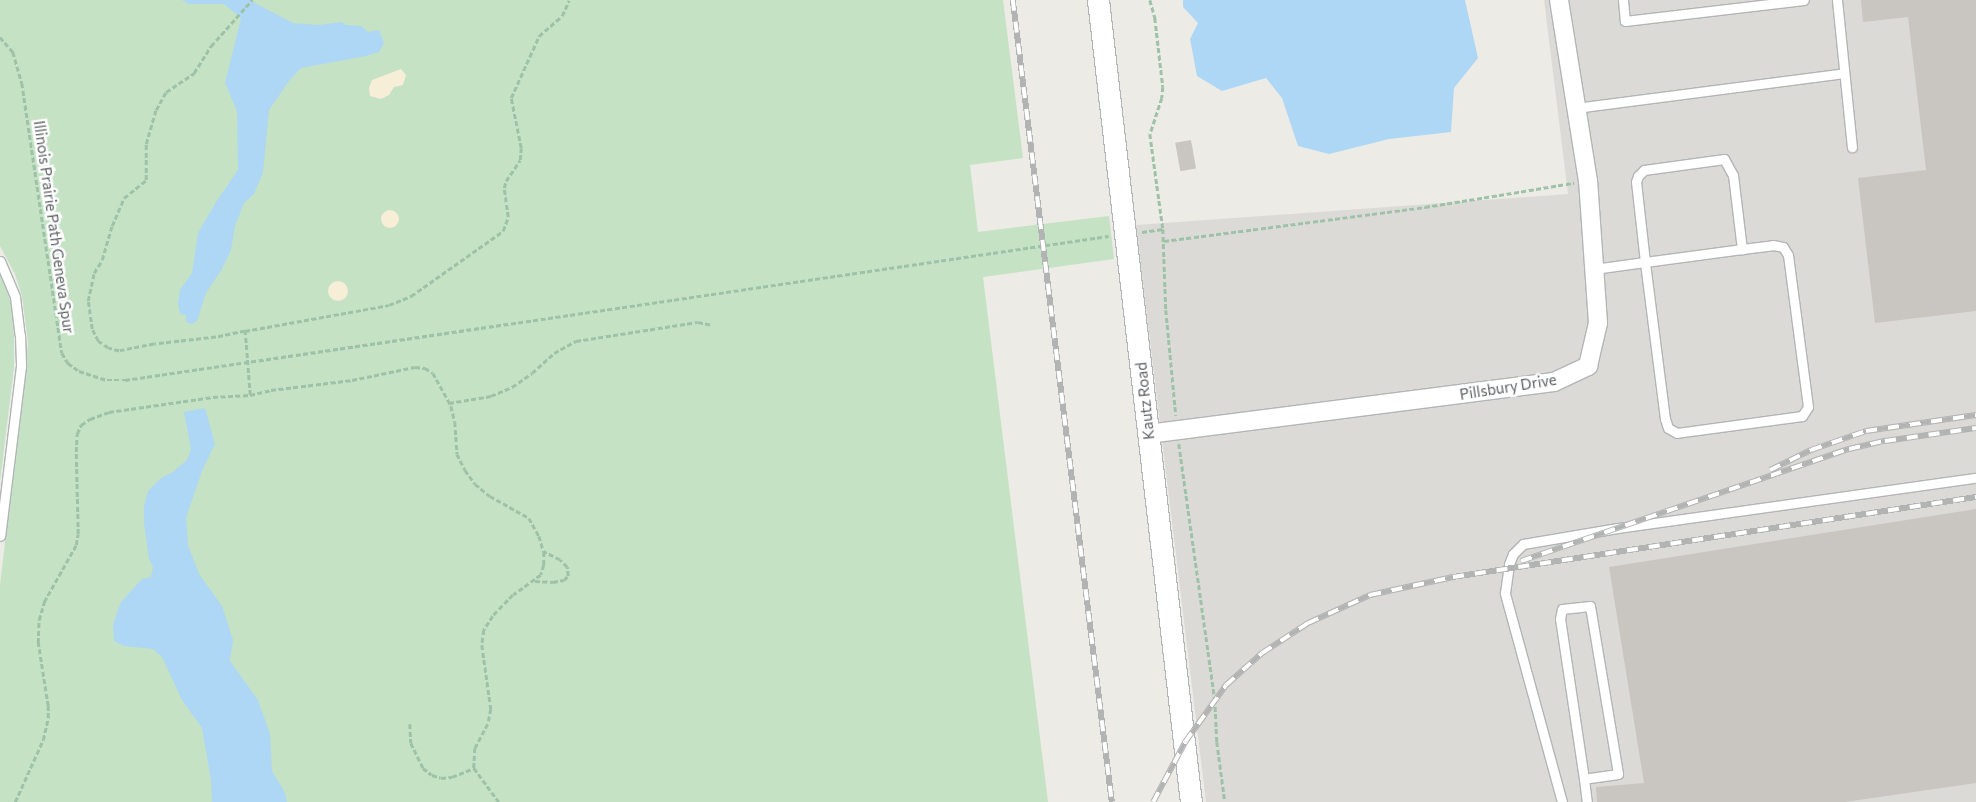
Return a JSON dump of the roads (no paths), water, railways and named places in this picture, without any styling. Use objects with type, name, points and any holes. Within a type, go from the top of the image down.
[{"type":"street","name":"Kautz Road","points":[[1098,0],[1191,802]]},
{"type":"street","name":"Pillsbury Drive","points":[[1148,434],[1554,382],[1588,366],[1598,323],[1588,181],[1559,0]]},
{"type":"lane","points":[[1623,0],[1625,21],[1804,0]]},
{"type":"lane","points":[[1837,0],[1852,147]]},
{"type":"lane","points":[[1576,108],[1844,73]]},
{"type":"lane","points":[[1594,269],[1645,262],[1773,245],[1783,248],[1788,255],[1808,407],[1802,416],[1677,433],[1668,428],[1665,419],[1645,262],[1636,182],[1638,176],[1644,170],[1724,159],[1733,175],[1742,249]]},
{"type":"lane","points":[[0,261],[15,297],[20,335],[20,366],[0,536]]},
{"type":"lane","points":[[1562,802],[1505,593],[1509,564],[1513,554],[1523,544],[1618,528],[1976,478]]},
{"type":"lane","points":[[1584,779],[1618,774],[1591,607],[1562,609],[1560,620],[1587,802]]},
{"type":"water","points":[[182,0],[249,0],[293,23],[318,25],[342,22],[346,25],[361,26],[368,32],[379,30],[384,43],[379,52],[366,56],[301,68],[289,81],[269,110],[263,172],[254,194],[244,203],[235,226],[231,250],[222,269],[206,293],[197,321],[192,324],[186,322],[186,315],[180,314],[178,304],[180,290],[192,273],[198,233],[238,170],[237,111],[225,83],[241,18],[224,4],[189,4]]},
{"type":"water","points":[[1183,0],[1465,0],[1478,58],[1454,88],[1451,132],[1389,139],[1329,154],[1298,146],[1282,98],[1266,78],[1222,91],[1197,76],[1190,39],[1198,23],[1183,7]]},
{"type":"water","points":[[205,408],[215,444],[202,471],[186,518],[188,545],[199,574],[222,606],[233,640],[230,661],[258,700],[270,734],[272,771],[285,793],[287,802],[212,802],[211,780],[202,728],[182,700],[162,657],[153,649],[124,646],[114,641],[113,624],[121,602],[142,579],[151,577],[153,567],[149,559],[144,523],[144,506],[148,491],[161,478],[173,472],[187,460],[191,449],[184,412]]},
{"type":"railway","points":[[1013,0],[1112,802]]},
{"type":"railway","points":[[1770,470],[1811,450],[1866,431],[1976,415]]},
{"type":"railway","points":[[1521,561],[1849,449],[1885,441],[1976,428]]},
{"type":"railway","points":[[1153,802],[1185,742],[1226,685],[1262,653],[1308,623],[1370,595],[1453,577],[1976,497]]}]
